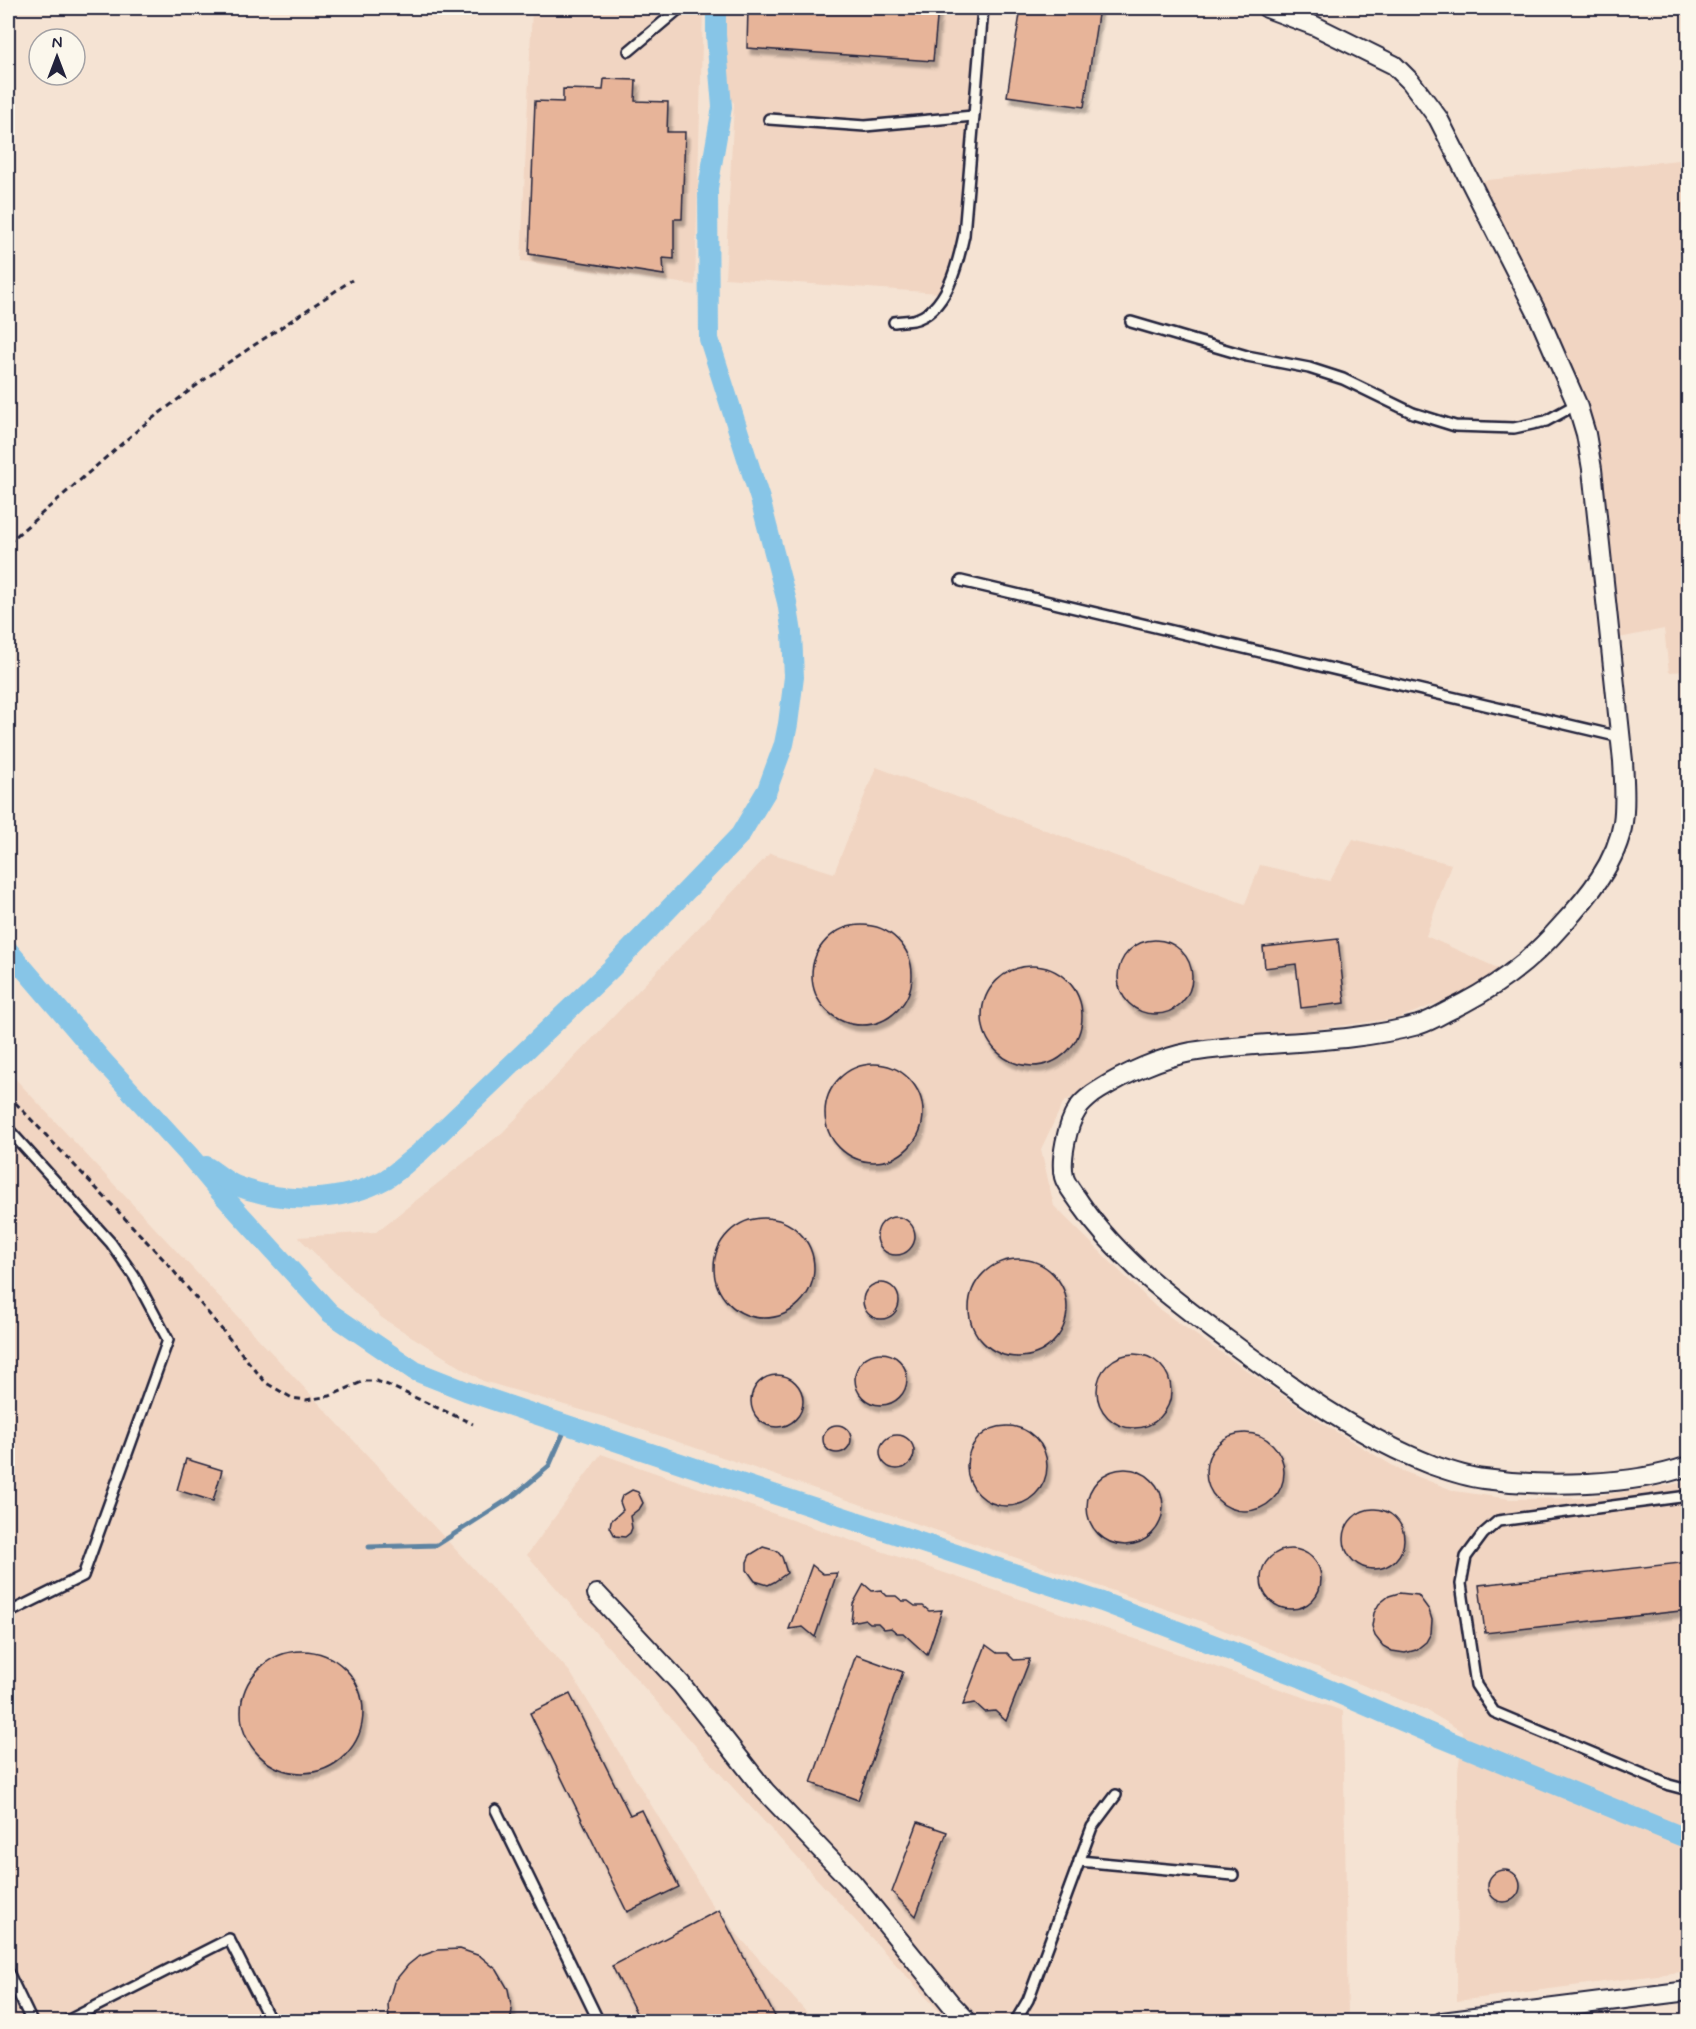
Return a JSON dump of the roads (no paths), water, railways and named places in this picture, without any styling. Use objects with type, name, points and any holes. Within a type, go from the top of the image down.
[{"type":"street","points":[[1267,8],[1315,26],[1362,48],[1394,65],[1411,82],[1438,117],[1538,315],[1577,404],[1586,434],[1592,469],[1620,737],[1625,803],[1623,823],[1618,843],[1610,860],[1582,903],[1544,945],[1505,979],[1469,1001],[1422,1024],[1362,1037],[1188,1053],[1141,1068],[1097,1091],[1077,1110],[1065,1142],[1064,1179],[1097,1228],[1133,1266],[1277,1377],[1340,1419],[1404,1454],[1446,1470],[1482,1479],[1529,1483],[1584,1483],[1632,1479],[1674,1472],[1689,1466]]},
{"type":"street","points":[[597,1594],[681,1684],[765,1791],[852,1882],[968,2022]]},
{"type":"street","points":[[1442,2022],[1689,1991]]},
{"type":"lane","points":[[629,51],[680,8]]},
{"type":"lane","points":[[894,322],[915,320],[933,309],[949,287],[957,264],[964,235],[983,8]]},
{"type":"lane","points":[[769,119],[865,126],[973,116]]},
{"type":"lane","points":[[1131,322],[1247,356],[1309,368],[1343,379],[1413,413],[1455,426],[1514,428],[1546,421],[1577,404]]},
{"type":"lane","points":[[961,581],[1620,737]]},
{"type":"lane","points":[[8,1129],[111,1243],[135,1276],[168,1340],[83,1576],[8,1613]]},
{"type":"lane","points":[[1689,1496],[1498,1521],[1483,1534],[1466,1557],[1461,1584],[1476,1685],[1494,1712],[1669,1785],[1689,1790]]},
{"type":"lane","points":[[1015,2022],[1028,2000],[1092,1827],[1116,1795]]},
{"type":"lane","points":[[496,1810],[599,2022]]},
{"type":"lane","points":[[1079,1861],[1233,1875]]},
{"type":"lane","points":[[65,2022],[229,1939],[271,2022]]},
{"type":"lane","points":[[8,1972],[32,2022]]},
{"type":"waterway","points":[[206,1166],[237,1186],[255,1192],[293,1198],[332,1197],[351,1193],[386,1179],[419,1153],[611,969],[740,835],[767,790],[784,744],[788,724],[794,677],[792,633],[787,602],[760,499],[709,339],[708,188],[722,107],[716,8]]},
{"type":"waterway","points":[[8,950],[103,1061],[330,1313],[415,1371],[466,1391],[1102,1602],[1302,1678],[1688,1839]]},
{"type":"waterway","points":[[369,1547],[437,1545],[515,1495],[549,1466],[567,1425]]}]
